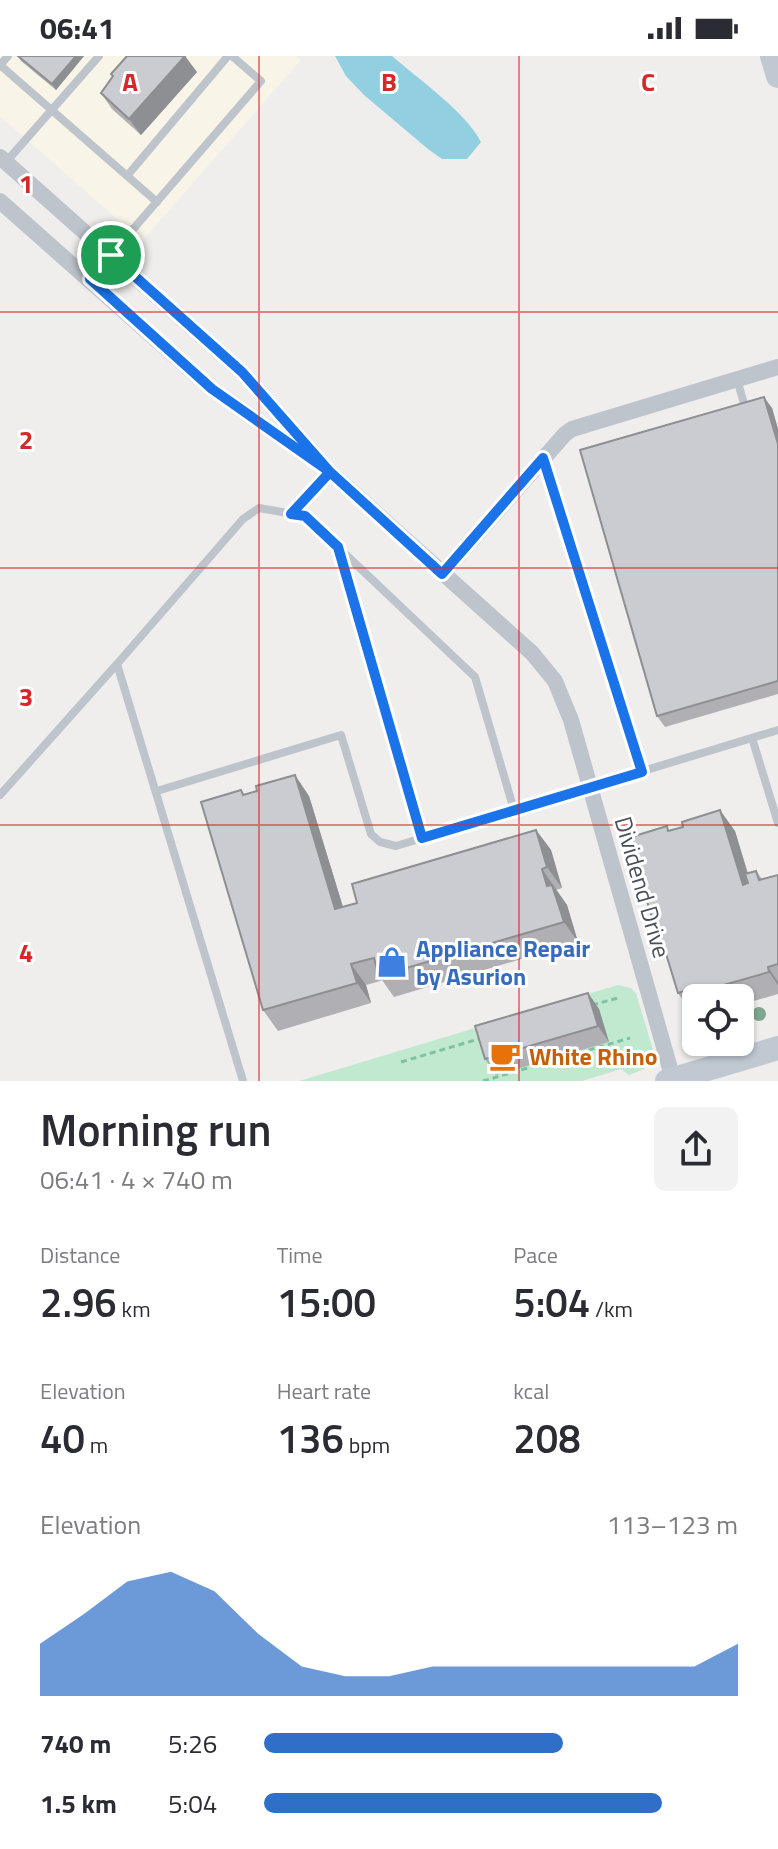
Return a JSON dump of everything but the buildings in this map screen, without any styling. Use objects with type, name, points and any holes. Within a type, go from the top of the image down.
[{"type":"street","points":[[772,56],[778,76]]},
{"type":"street","name":"Dividend Drive","points":[[3,159],[242,372],[330,472],[532,653],[555,681],[571,720],[671,1080]]},
{"type":"street","name":"Dividend Drive","points":[[0,201],[212,389],[330,472]]},
{"type":"street","points":[[442,574],[565,434],[581,425],[778,367]]},
{"type":"street","points":[[671,1080],[778,1048]]},
{"type":"lane","points":[[8,56],[0,65],[157,202]]},
{"type":"lane","points":[[3,159],[52,111],[99,56]]},
{"type":"lane","points":[[90,279],[261,81],[230,56],[127,176]]},
{"type":"lane","points":[[737,379],[747,416]]},
{"type":"lane","points":[[543,458],[642,772]]},
{"type":"lane","points":[[291,514],[330,472]]},
{"type":"lane","points":[[0,795],[243,519],[259,508],[305,516],[475,677],[514,810]]},
{"type":"lane","points":[[338,547],[422,838]]},
{"type":"lane","points":[[117,664],[243,1081]]},
{"type":"lane","points":[[157,791],[341,735],[371,834],[380,842],[396,846],[778,730]]},
{"type":"lane","points":[[752,738],[778,823]]},
{"type":"path","points":[[589,1007],[618,998]]},
{"type":"path","points":[[401,1062],[488,1036]]},
{"type":"path","points":[[483,1081],[630,1038]]},
{"type":"path","points":[[504,1075],[506,1081]]},
{"type":"shaded area","points":[[0,56],[296,56],[301,60],[142,241],[0,116]]},
{"type":"green space","points":[[618,985],[631,988],[636,993],[654,1053],[644,1069],[629,1075],[621,1069],[582,1081],[299,1081]]},
{"type":"water","points":[[335,56],[392,56],[465,119],[481,142],[467,159],[442,159],[364,95],[346,76]]},
{"type":"place","name":"Appliance Repair by Asurion","points":[[392,962]]},
{"type":"place","name":"White Rhino","points":[[505,1056]]},
{"type":"route","points":[[111,255],[90,279],[212,389],[330,472],[442,574],[543,458],[642,772],[422,838],[338,547],[305,516],[291,514],[330,472],[242,372],[111,255]]}]
